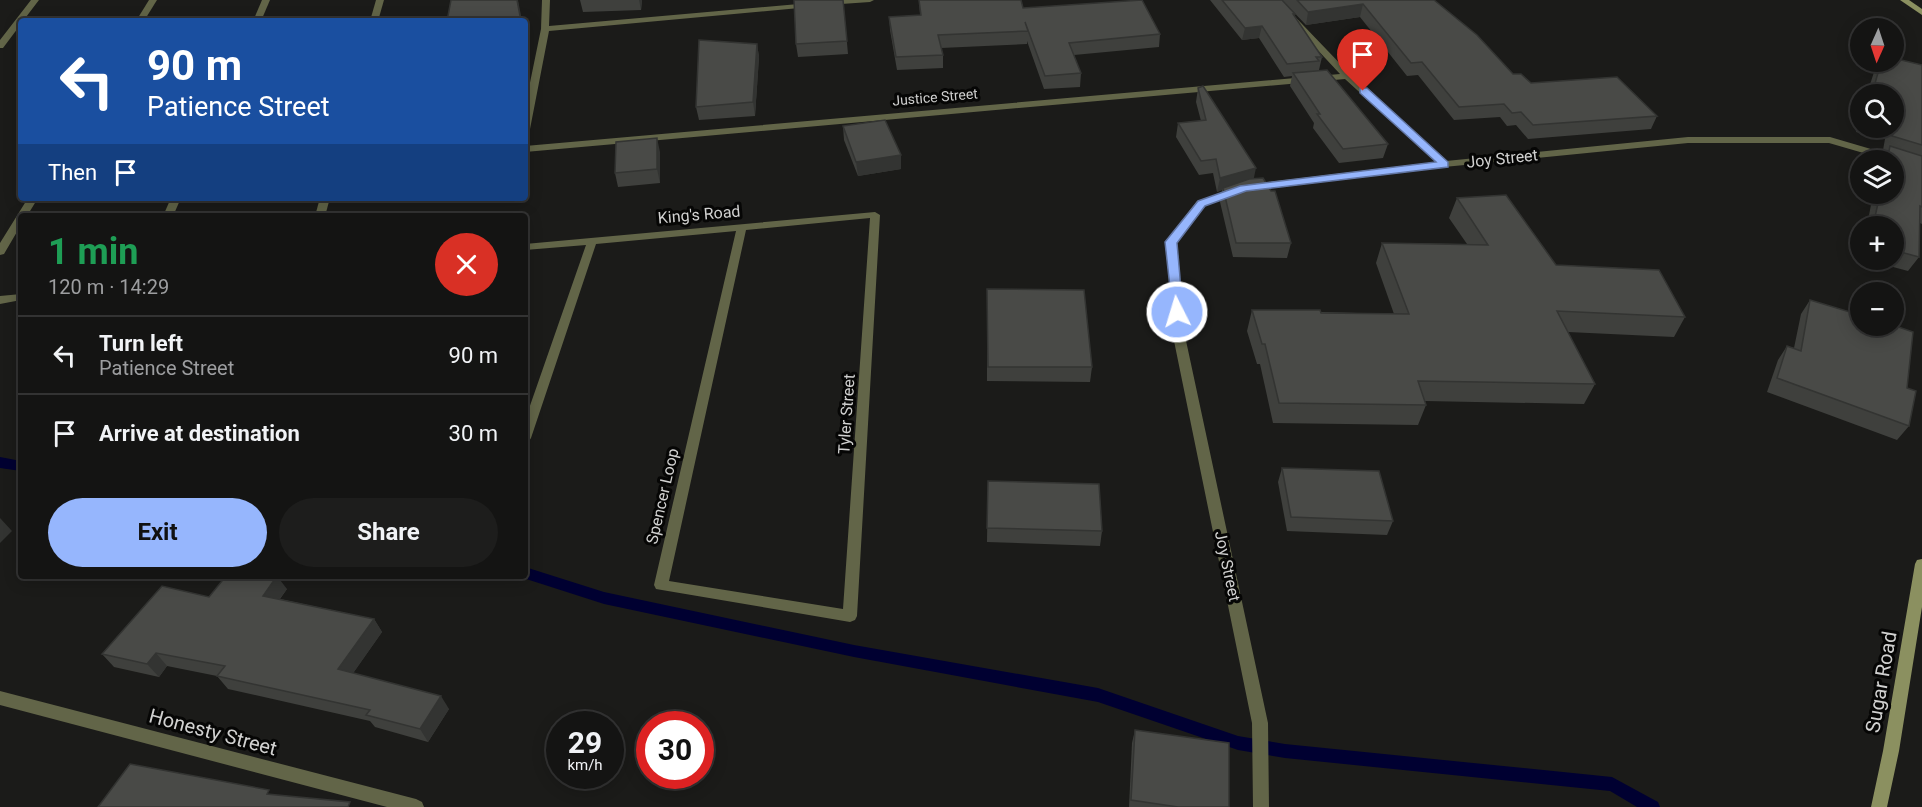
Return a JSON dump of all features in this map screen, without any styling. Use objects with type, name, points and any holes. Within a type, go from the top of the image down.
[{"type":"main road","points":[[1904,0],[1922,13]]},
{"type":"main road","name":"Sugar Road","points":[[1879,807],[1891,751],[1922,564]]},
{"type":"street","points":[[21,18],[35,0]]},
{"type":"street","points":[[142,18],[153,0]]},
{"type":"street","points":[[258,18],[266,0]]},
{"type":"street","points":[[375,18],[380,0]]},
{"type":"street","points":[[528,114],[545,29],[546,0]]},
{"type":"street","points":[[545,29],[870,0]]},
{"type":"street","points":[[1275,0],[1347,76],[1444,164]]},
{"type":"street","points":[[0,46],[18,22]]},
{"type":"street","name":"Justice Street","points":[[528,149],[1347,76]]},
{"type":"street","name":"Joy Street","points":[[1261,807],[1260,723],[1179,336],[1171,242],[1202,203],[1244,188],[1444,164],[1688,140],[1830,140],[1922,167]]},
{"type":"street","name":"King's Road","points":[[528,247],[875,215]]},
{"type":"street","name":"Tyler Street","points":[[850,616],[875,215]]},
{"type":"street","points":[[0,252],[18,222]]},
{"type":"street","name":"Spencer Loop","points":[[742,227],[661,585],[850,616]]},
{"type":"street","points":[[528,429],[592,241]]},
{"type":"street","points":[[0,300],[18,297]]},
{"type":"street","name":"Honesty Street","points":[[0,698],[416,807]]},
{"type":"building","points":[[451,0],[517,0],[520,18],[448,18]]},
{"type":"building","points":[[794,0],[843,0],[847,41],[796,44]]},
{"type":"building","points":[[919,0],[1021,0],[1023,8],[1142,0],[1160,34],[1069,43],[1081,73],[1045,76],[1025,22],[1028,31],[938,35],[943,55],[896,57],[889,17],[921,15]]},
{"type":"building","points":[[1222,0],[1282,0],[1295,14],[1293,14],[1322,57],[1316,57],[1319,61],[1287,64],[1262,26],[1245,28]]},
{"type":"building","points":[[1297,0],[1434,0],[1477,35],[1513,74],[1521,74],[1531,83],[1617,77],[1657,116],[1533,125],[1521,112],[1512,113],[1504,104],[1459,107],[1422,62],[1411,63],[1363,4],[1308,12]]},
{"type":"building","points":[[699,40],[757,44],[753,102],[696,107]]},
{"type":"building","points":[[1904,61],[1922,65],[1922,145],[1899,138],[1904,138],[1904,84],[1875,84],[1878,72],[1904,72]]},
{"type":"building","points":[[1327,70],[1388,144],[1343,149],[1317,114],[1320,114],[1293,73]]},
{"type":"building","points":[[1203,86],[1256,168],[1220,178],[1216,159],[1201,161],[1178,123],[1206,120],[1198,88]]},
{"type":"building","points":[[885,120],[901,155],[856,162],[843,126]]},
{"type":"building","points":[[657,138],[657,169],[615,173],[616,142]]},
{"type":"building","points":[[1890,146],[1903,150],[1889,150]]},
{"type":"building","points":[[1904,150],[1922,156],[1919,257],[1904,253],[1904,216],[1875,216],[1878,204],[1904,204]]},
{"type":"building","points":[[1263,178],[1271,191],[1275,191],[1291,243],[1236,243],[1223,188],[1249,179]]},
{"type":"building","points":[[1506,195],[1556,265],[1659,270],[1685,317],[1557,311],[1595,384],[1418,381],[1426,405],[1279,403],[1265,344],[1262,344],[1252,310],[1409,314],[1382,243],[1488,245],[1457,198]]},
{"type":"building","points":[[987,289],[1084,290],[1092,367],[988,367]]},
{"type":"building","points":[[1810,300],[1850,312],[1850,336],[1904,336],[1904,329],[1913,332],[1907,388],[1916,391],[1909,426],[1777,378],[1787,346],[1801,351]]},
{"type":"building","points":[[1282,468],[1379,471],[1393,521],[1291,517]]},
{"type":"building","points":[[988,481],[1099,484],[1102,531],[987,528]]},
{"type":"building","points":[[224,579],[275,579],[263,596],[374,619],[338,669],[441,696],[420,729],[366,715],[370,710],[217,676],[225,666],[156,653],[147,664],[102,654],[162,586],[209,597]]},
{"type":"building","points":[[1135,730],[1229,743],[1229,807],[1178,807],[1131,800]]},
{"type":"building","points":[[130,764],[269,790],[267,794],[350,802],[348,807],[98,807]]},
{"type":"waterway","points":[[0,462],[18,466]]},
{"type":"waterway","points":[[528,574],[604,598],[854,651],[1098,695],[1238,743],[1285,751],[1612,784],[1652,807]]},
{"type":"route","points":[[1177,312],[1171,242],[1202,203],[1244,188],[1444,164],[1363,91]]}]
